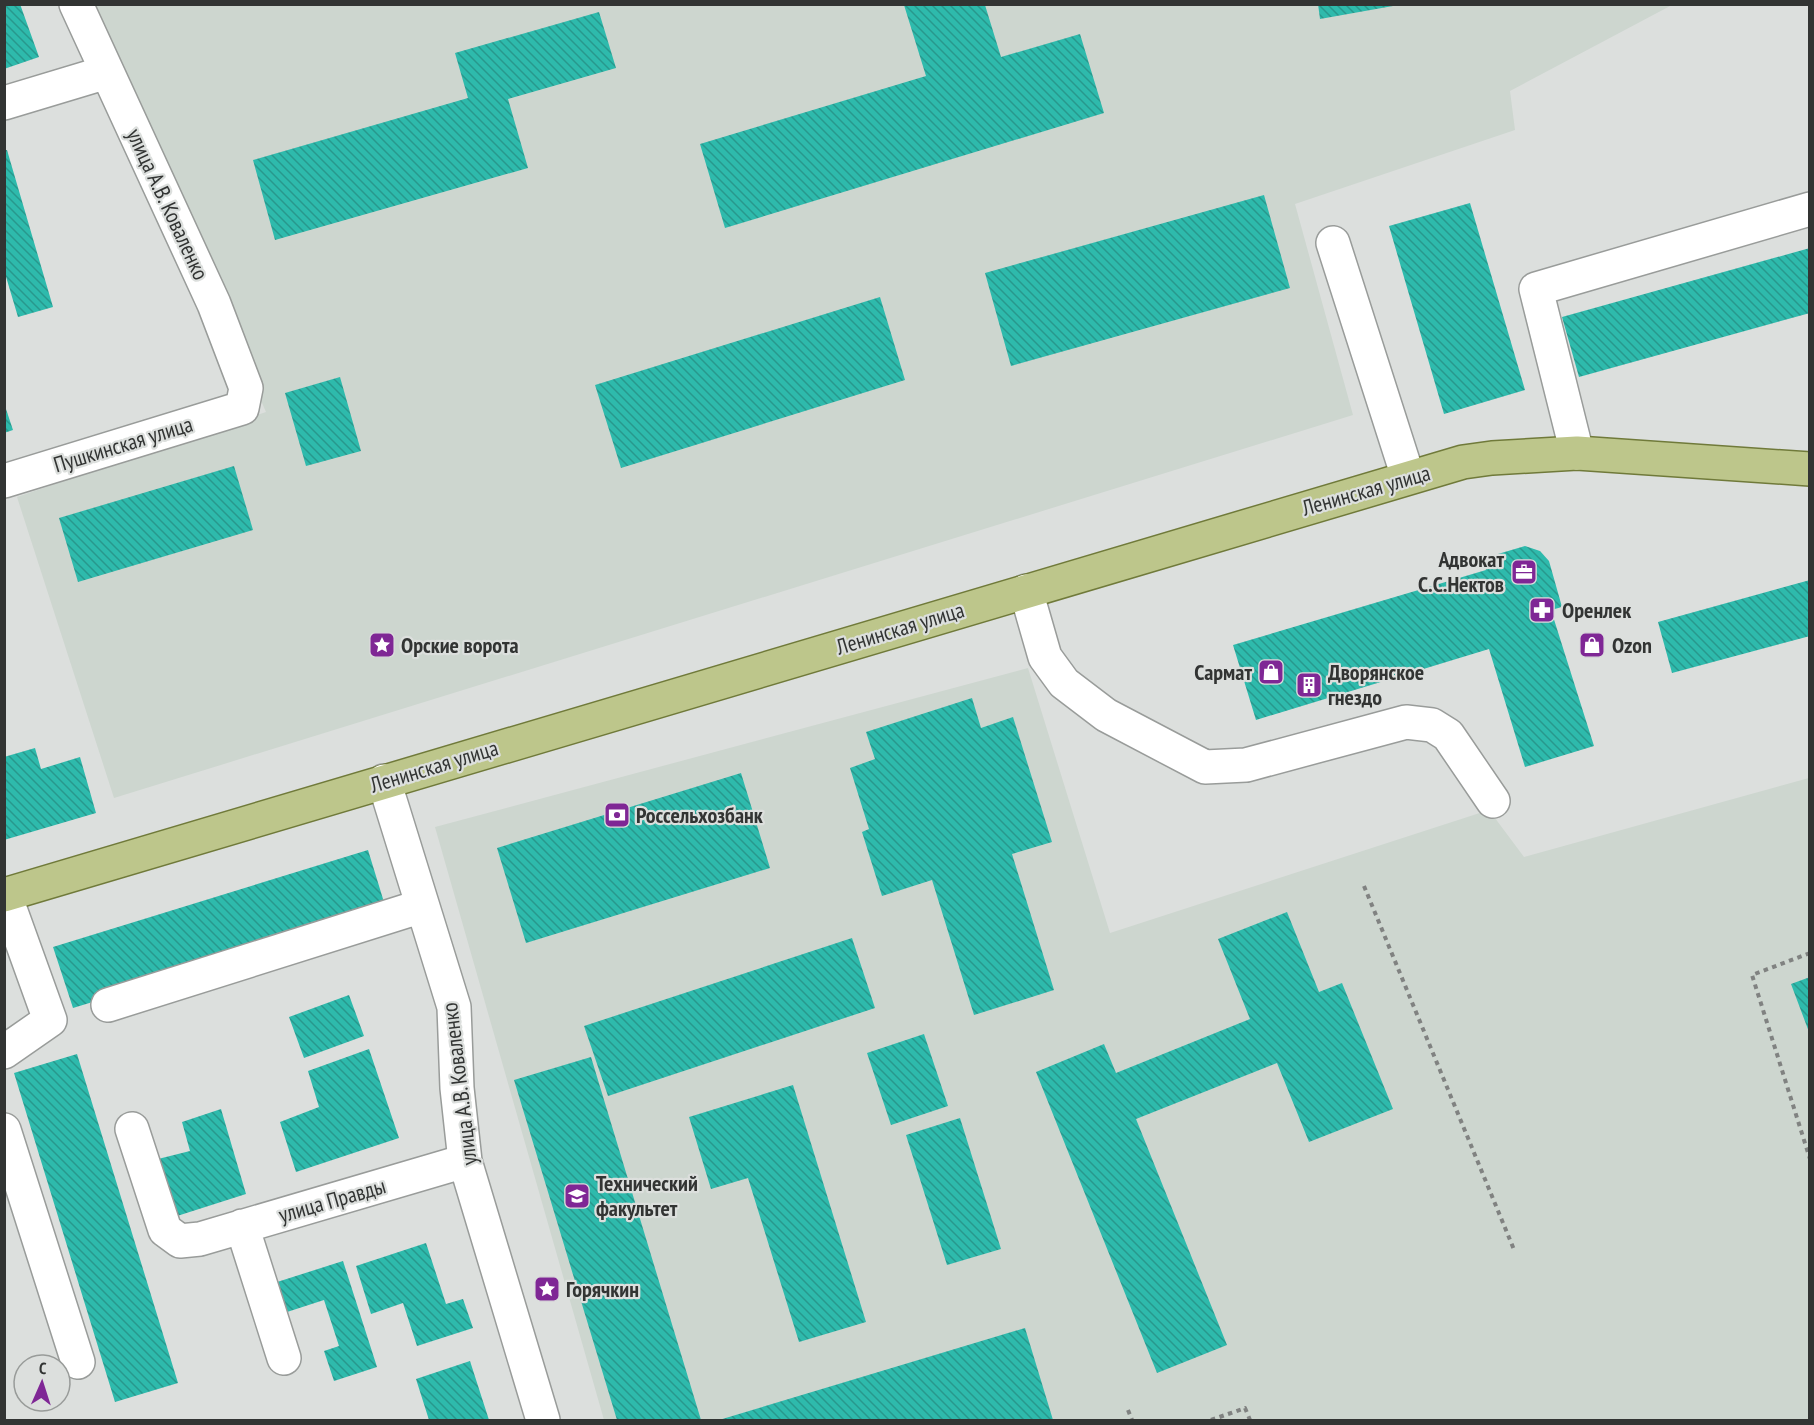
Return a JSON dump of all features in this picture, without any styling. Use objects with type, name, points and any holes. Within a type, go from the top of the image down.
[{"type":"main road","name":"Ленинская улица","points":[[5,895],[1408,477],[1492,458],[1577,453],[1809,469]]},
{"type":"street","name":"улица А.В. Коваленко","points":[[76,4],[214,304],[246,388],[242,408]]},
{"type":"street","points":[[4,103],[107,72]]},
{"type":"street","points":[[1577,453],[1536,289],[1809,209]]},
{"type":"street","points":[[1333,243],[1408,477]]},
{"type":"street","name":"Пушкинская улица","points":[[4,481],[242,408]]},
{"type":"street","points":[[1026,591],[1045,657],[1064,683],[1106,715],[1205,767],[1246,765],[1406,722],[1432,725],[1448,735],[1493,801]]},
{"type":"street","name":"улица А.В. Коваленко","points":[[384,781],[454,1007],[457,1088],[465,1161],[543,1420]]},
{"type":"street","points":[[4,1052],[50,1020],[5,895]]},
{"type":"street","points":[[108,1005],[422,906]]},
{"type":"street","name":"улица Правды","points":[[132,1129],[165,1230],[180,1241],[200,1239],[465,1161]]},
{"type":"street","points":[[4,1130],[78,1362]]},
{"type":"street","points":[[242,1226],[284,1358]]},
{"type":"path","points":[[1364,886],[1515,1252]]},
{"type":"path","points":[[1809,953],[1752,975],[1809,1159]]},
{"type":"path","points":[[1211,1420],[1245,1408],[1250,1420]]},
{"type":"path","points":[[1128,1410],[1132,1420]]},
{"type":"shaded area","points":[[89,5],[1672,5],[1510,91],[1515,130],[1295,204],[1353,415],[114,798],[17,497],[266,412]]},
{"type":"shaded area","points":[[1028,668],[1110,933],[1489,810],[1524,857],[1809,778],[1809,1420],[604,1420],[435,827]]},
{"type":"building","points":[[4,4],[20,4],[39,57],[4,69]]},
{"type":"building","points":[[1318,4],[1393,4],[1393,6],[1320,19]]},
{"type":"building","points":[[904,5],[985,5],[1001,57],[1080,34],[1104,113],[725,228],[700,144],[926,76]]},
{"type":"building","points":[[599,12],[616,68],[508,99],[528,168],[275,240],[253,160],[468,98],[455,53]]},
{"type":"building","points":[[4,150],[7,150],[53,307],[18,317],[4,270]]},
{"type":"building","points":[[1264,195],[1290,288],[1011,366],[985,273]]},
{"type":"building","points":[[1470,203],[1525,390],[1444,414],[1389,226]]},
{"type":"building","points":[[1810,248],[1810,313],[1579,377],[1562,317]]},
{"type":"building","points":[[880,297],[905,380],[621,468],[595,385]]},
{"type":"building","points":[[340,377],[361,451],[306,466],[285,393]]},
{"type":"building","points":[[4,403],[13,430],[4,433]]},
{"type":"building","points":[[234,466],[253,530],[78,582],[59,518]]},
{"type":"building","name":"Дворянское гнездо","points":[[1525,546],[1540,551],[1549,561],[1562,607],[1551,610],[1594,746],[1525,767],[1489,649],[1256,720],[1233,645],[1486,570],[1481,559]]},
{"type":"building","points":[[1810,580],[1810,636],[1672,673],[1658,622]]},
{"type":"building","points":[[972,698],[981,728],[1013,717],[1052,842],[1012,854],[1054,990],[974,1015],[932,880],[882,896],[862,832],[869,829],[850,768],[875,759],[866,732]]},
{"type":"building","points":[[35,748],[41,769],[80,757],[96,813],[4,840],[4,757]]},
{"type":"building","points":[[741,773],[770,868],[526,943],[497,848]]},
{"type":"building","points":[[368,850],[387,912],[73,1008],[53,947]]},
{"type":"building","points":[[1287,912],[1319,992],[1342,983],[1393,1109],[1309,1142],[1277,1063],[1136,1119],[1227,1345],[1157,1373],[1036,1072],[1104,1044],[1116,1073],[1250,1019],[1218,939]]},
{"type":"building","points":[[852,938],[875,1008],[608,1096],[584,1026]]},
{"type":"building","points":[[1810,977],[1810,1032],[1809,1032],[1791,984]]},
{"type":"building","points":[[349,995],[364,1036],[304,1058],[289,1017]]},
{"type":"building","points":[[924,1034],[948,1106],[891,1125],[867,1053]]},
{"type":"building","points":[[369,1049],[399,1138],[296,1172],[280,1122],[319,1107],[308,1071]]},
{"type":"building","points":[[77,1054],[178,1383],[115,1402],[14,1073]]},
{"type":"building","points":[[591,1057],[701,1420],[617,1420],[514,1080]]},
{"type":"building","points":[[793,1085],[866,1322],[799,1342],[748,1178],[711,1189],[689,1117]]},
{"type":"building","points":[[221,1109],[246,1194],[174,1217],[158,1159],[190,1151],[182,1122]]},
{"type":"building","points":[[960,1118],[1001,1249],[947,1265],[906,1135]]},
{"type":"building","points":[[426,1243],[446,1304],[463,1299],[473,1328],[417,1346],[403,1303],[371,1314],[356,1266]]},
{"type":"building","points":[[343,1261],[377,1367],[334,1381],[324,1351],[339,1346],[324,1300],[284,1313],[274,1283]]},
{"type":"building","points":[[1025,1328],[1053,1420],[719,1420]]},
{"type":"building","points":[[470,1361],[489,1420],[429,1420],[416,1379]]},
{"type":"place","name":"Адвокат С.С.Нектов","points":[[1524,572]]},
{"type":"place","name":"Оренлек","points":[[1542,610]]},
{"type":"place","name":"Орские ворота","points":[[382,645]]},
{"type":"place","name":"Ozon","points":[[1592,645]]},
{"type":"place","name":"Сармат","points":[[1271,672]]},
{"type":"place","name":"Дворянское гнездо","points":[[1309,685]]},
{"type":"place","name":"Россельхозбанк","points":[[617,815]]},
{"type":"place","name":"Технический факультет","points":[[577,1196]]},
{"type":"place","name":"Горячкин","points":[[547,1289]]}]
